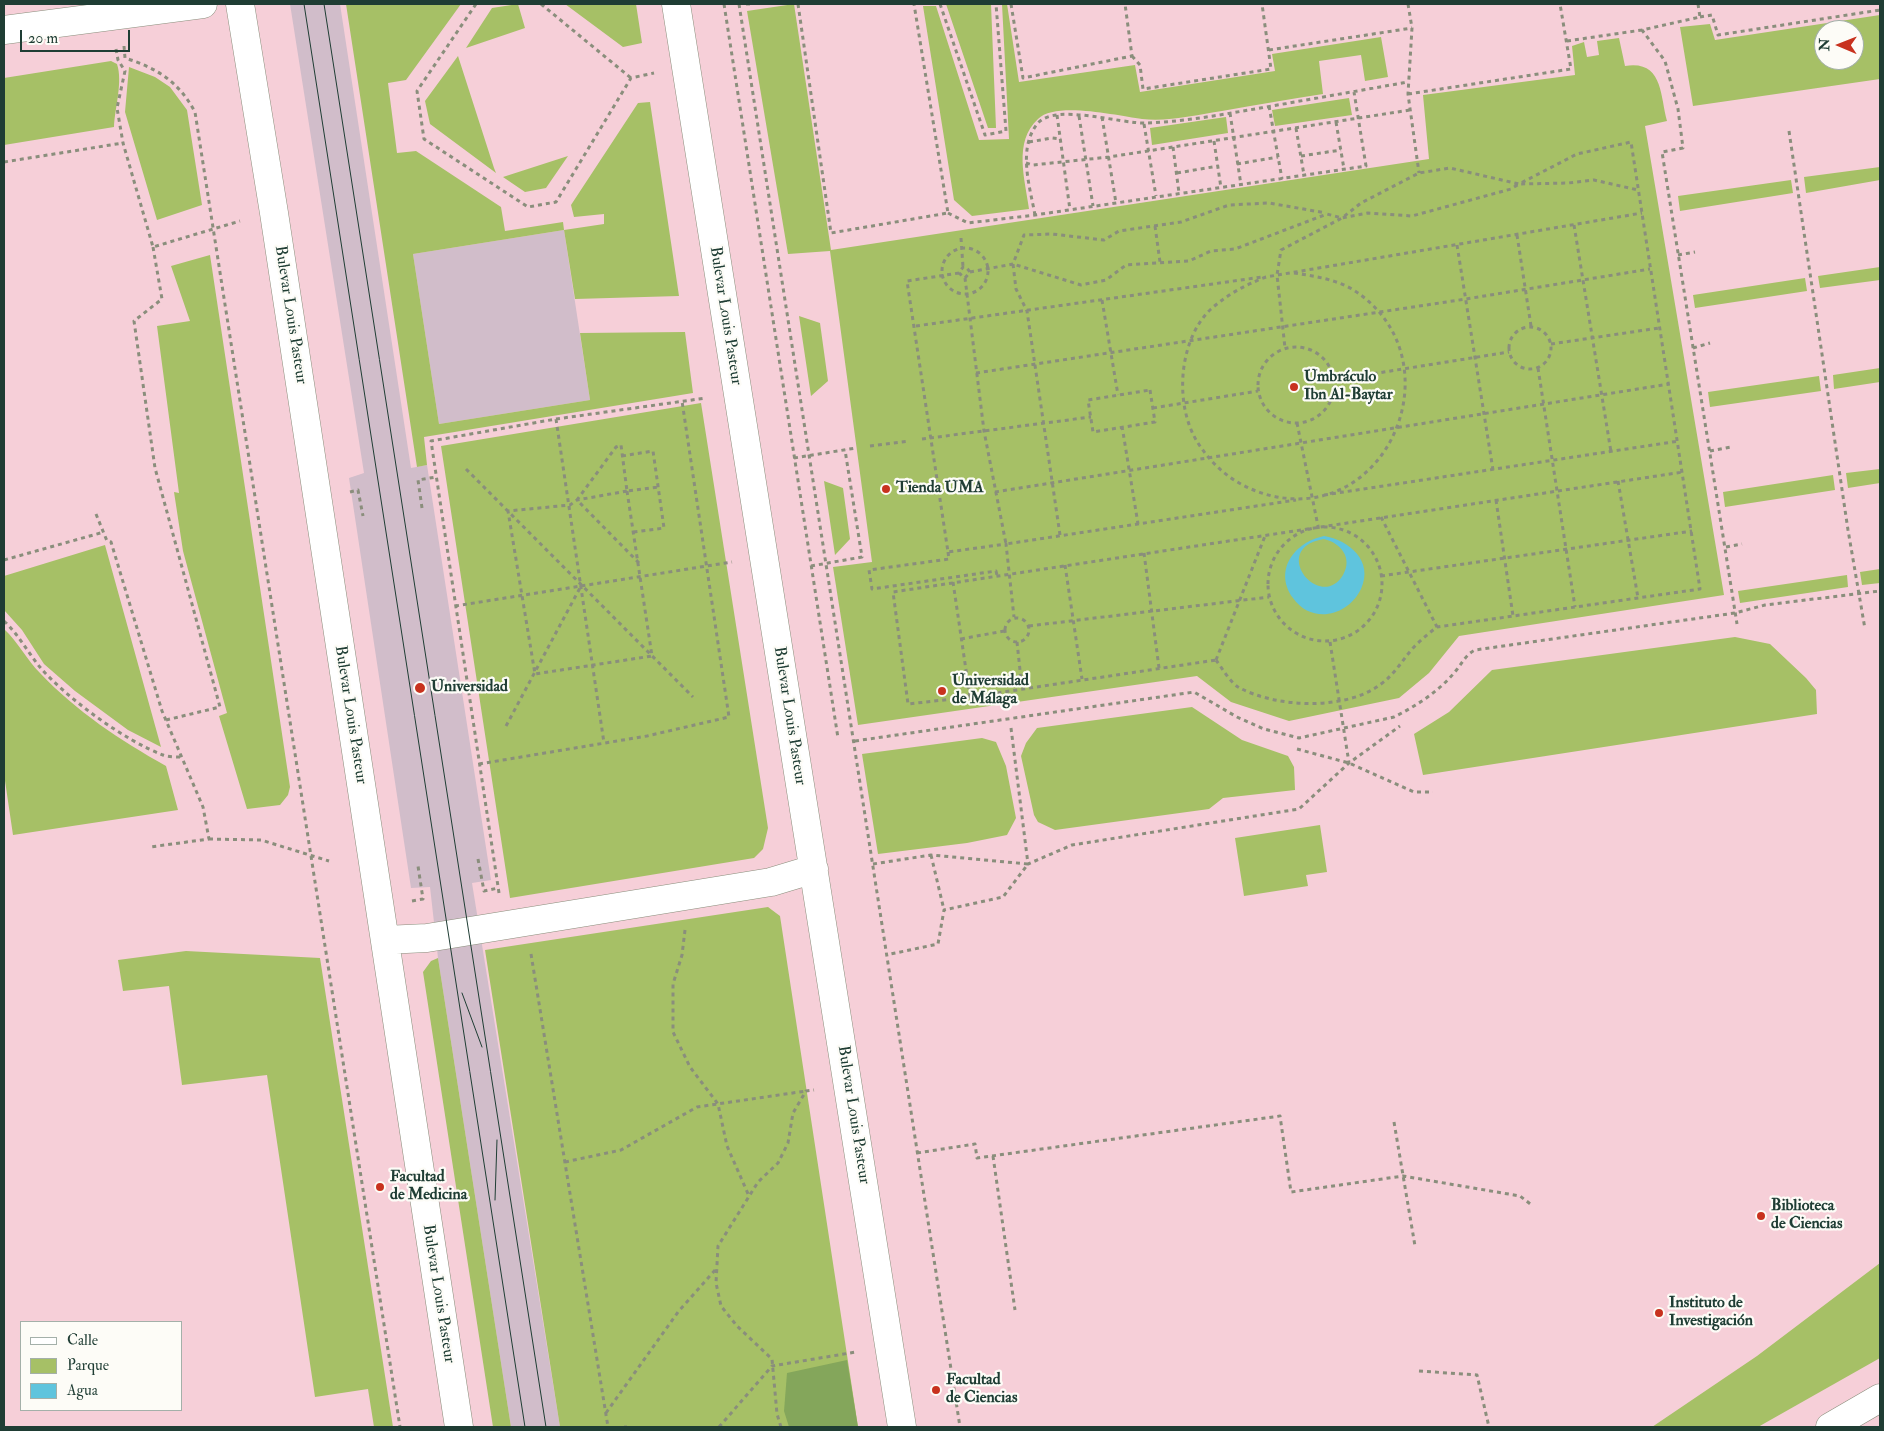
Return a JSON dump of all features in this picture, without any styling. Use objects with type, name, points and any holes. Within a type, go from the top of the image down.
[{"type":"street","points":[[4,30],[203,4]]},
{"type":"street","name":"Bulevar Louis Pasteur","points":[[240,4],[459,1427]]},
{"type":"street","name":"Bulevar Louis Pasteur","points":[[676,4],[902,1427]]},
{"type":"street","points":[[385,940],[427,938],[763,883],[814,869]]},
{"type":"street","points":[[1830,1427],[1880,1398]]},
{"type":"path","points":[[476,4],[417,91],[424,140],[528,207],[556,202],[631,78],[659,72]]},
{"type":"path","points":[[541,4],[631,78]]},
{"type":"path","points":[[724,4],[838,738]]},
{"type":"path","points":[[739,4],[855,741],[886,955],[960,1427]]},
{"type":"path","points":[[798,4],[831,233],[948,212],[968,223],[1036,215],[1366,166],[1354,92]]},
{"type":"path","points":[[914,4],[948,212]]},
{"type":"path","points":[[940,4],[985,135],[1006,131],[996,4]]},
{"type":"path","points":[[1011,4],[1023,78],[1132,56]]},
{"type":"path","points":[[1125,4],[1132,56],[1140,65],[1143,89],[1271,69],[1262,4]]},
{"type":"path","points":[[1408,4],[1412,28],[1408,94],[1419,173]]},
{"type":"path","points":[[1408,94],[1571,69],[1560,4]]},
{"type":"path","points":[[1698,4],[1700,17]]},
{"type":"path","points":[[1567,41],[1642,30],[1700,17],[1712,16],[1718,35],[1880,10]]},
{"type":"path","points":[[119,15],[125,58],[166,76],[180,88],[195,112],[215,229],[400,1427]]},
{"type":"path","points":[[1268,50],[1412,28]]},
{"type":"path","points":[[1642,30],[1665,61],[1678,109],[1683,148],[1662,152],[1737,624]]},
{"type":"path","points":[[116,48],[118,60],[125,71],[117,108],[123,143],[153,247],[162,299],[134,321],[155,468],[220,707],[166,720]]},
{"type":"path","points":[[1036,215],[1026,163],[1029,142],[1039,122],[1057,115],[1102,117],[1144,124],[1230,113],[1408,82]]},
{"type":"path","points":[[1269,106],[1282,178]]},
{"type":"path","points":[[1026,163],[1033,165],[1108,157],[1410,110]]},
{"type":"path","points":[[1230,113],[1240,185]]},
{"type":"path","points":[[1057,115],[1070,210]]},
{"type":"path","points":[[1079,116],[1093,206]]},
{"type":"path","points":[[1102,117],[1116,203]]},
{"type":"path","points":[[1336,122],[1344,169]]},
{"type":"path","points":[[1144,124],[1156,196]]},
{"type":"path","points":[[1296,128],[1304,176]]},
{"type":"path","points":[[1789,131],[1865,629]]},
{"type":"path","points":[[1029,142],[1052,138],[1061,139]]},
{"type":"path","points":[[1214,141],[1221,188]]},
{"type":"path","points":[[1060,536],[1027,311],[1016,289],[1013,264],[1024,236],[1052,234],[1104,240],[1119,231],[1181,222],[1229,205],[1269,203],[1342,218],[1368,214],[1412,216],[1511,189],[1577,154],[1631,142],[1659,328],[1679,441],[1700,589],[1437,627],[1413,648],[1401,667],[1380,686],[1340,703],[1295,703],[1263,696],[1237,686],[1216,660]]},
{"type":"path","points":[[4,162],[123,143]]},
{"type":"path","points":[[1173,147],[1179,194]]},
{"type":"path","points":[[1301,156],[1341,150]]},
{"type":"path","points":[[1237,164],[1278,157]]},
{"type":"path","points":[[1177,173],[1218,166]]},
{"type":"path","points":[[1285,348],[1284,325],[1277,275],[1281,250],[1342,218],[1361,203],[1419,173],[1450,168],[1519,184],[1568,183],[1594,180],[1638,190]]},
{"type":"path","points":[[916,326],[1294,273],[1642,213]]},
{"type":"path","points":[[965,278],[970,272],[1013,264],[1081,285],[1106,280],[1126,265],[1189,262],[1211,250],[1235,250],[1327,214]]},
{"type":"path","points":[[153,247],[240,221]]},
{"type":"path","points":[[1574,225],[1611,452]]},
{"type":"path","points":[[1155,226],[1160,262]]},
{"type":"path","points":[[1517,235],[1531,326]]},
{"type":"path","points":[[959,273],[963,267],[963,249],[960,238]]},
{"type":"path","points":[[1457,246],[1493,470]]},
{"type":"path","points":[[963,249],[979,253],[988,269],[985,282],[979,289],[967,294],[950,289],[943,275],[942,268],[947,257],[953,252],[963,249]]},
{"type":"path","points":[[1678,255],[1695,252]]},
{"type":"path","points":[[963,267],[966,267],[970,272]]},
{"type":"path","points":[[976,373],[1284,325],[1526,290],[1650,269]]},
{"type":"path","points":[[997,575],[996,571],[872,589],[869,570],[949,559],[916,326],[907,281],[959,273],[965,278],[984,431],[1006,544],[1014,617]]},
{"type":"path","points":[[1266,276],[1235,290],[1210,311],[1192,339],[1183,370],[1183,402],[1192,433],[1209,459],[1230,478],[1255,492],[1283,498],[1312,497],[1340,489],[1364,474],[1384,453],[1398,428],[1405,398],[1405,368],[1394,335],[1377,311],[1352,289],[1324,278],[1294,273]]},
{"type":"path","points":[[1102,300],[1118,395]]},
{"type":"path","points":[[1531,326],[1546,334],[1551,344],[1550,356],[1538,368],[1527,370],[1519,368],[1511,359],[1508,345],[1515,332],[1523,327],[1531,326]]},
{"type":"path","points":[[1551,344],[1659,328]]},
{"type":"path","points":[[1693,348],[1710,343]]},
{"type":"path","points":[[1285,348],[1305,348],[1322,357],[1330,368],[1334,380],[1333,393],[1324,409],[1309,420],[1297,423],[1283,421],[1271,414],[1263,404],[1258,391],[1258,377],[1264,364],[1273,354],[1285,348]]},
{"type":"path","points":[[1334,380],[1509,352]]},
{"type":"path","points":[[1538,368],[1575,607]]},
{"type":"path","points":[[995,492],[1669,384]]},
{"type":"path","points":[[1150,390],[1153,408],[1155,422],[1093,432],[1088,400],[1150,390]]},
{"type":"path","points":[[1153,408],[1258,391]]},
{"type":"path","points":[[499,895],[431,441],[556,420],[709,398]]},
{"type":"path","points":[[479,764],[647,736],[729,717],[682,401]]},
{"type":"path","points":[[922,439],[1090,417]]},
{"type":"path","points":[[556,420],[594,664],[604,743]]},
{"type":"path","points":[[1297,423],[1318,526]]},
{"type":"path","points":[[1122,426],[1138,524]]},
{"type":"path","points":[[870,446],[909,441]]},
{"type":"path","points":[[948,552],[1679,441]]},
{"type":"path","points":[[508,511],[570,505],[577,500],[616,447],[620,445],[652,656]]},
{"type":"path","points":[[1710,452],[1731,447]]},
{"type":"path","points":[[794,458],[856,448]]},
{"type":"path","points":[[811,566],[862,557],[845,450]]},
{"type":"path","points":[[622,456],[653,451],[664,528],[634,532]]},
{"type":"path","points":[[466,469],[693,697]]},
{"type":"path","points":[[1216,660],[970,697],[908,704],[893,592],[1065,564],[1265,536],[1318,526],[1683,472]]},
{"type":"path","points":[[422,508],[418,480],[436,477]]},
{"type":"path","points":[[1618,481],[1638,598]]},
{"type":"path","points":[[577,500],[627,490],[658,487]]},
{"type":"path","points":[[345,492],[358,490],[363,516]]},
{"type":"path","points":[[577,500],[639,564]]},
{"type":"path","points":[[1496,500],[1513,616]]},
{"type":"path","points":[[508,511],[535,674]]},
{"type":"path","points":[[96,514],[106,541],[111,542],[166,720],[203,807],[209,839]]},
{"type":"path","points":[[1381,517],[1437,627]]},
{"type":"path","points":[[1318,526],[1336,528],[1353,534],[1367,545],[1376,559],[1382,576],[1381,593],[1373,616],[1355,633],[1330,642],[1300,636],[1286,627],[1276,615],[1269,597],[1268,577],[1273,559],[1284,543],[1300,532],[1318,526]]},
{"type":"path","points":[[1382,576],[1692,531]]},
{"type":"path","points":[[4,560],[104,532]]},
{"type":"path","points":[[1216,660],[1265,536]]},
{"type":"path","points":[[1726,547],[1742,544]]},
{"type":"path","points":[[1144,553],[1159,668]]},
{"type":"path","points":[[455,606],[640,575],[735,562]]},
{"type":"path","points":[[1065,564],[1082,679]]},
{"type":"path","points":[[953,582],[970,697]]},
{"type":"path","points":[[506,726],[581,586]]},
{"type":"path","points":[[855,741],[1194,692],[1237,717],[1264,729],[1299,738],[1394,717],[1433,693],[1454,673],[1468,654],[1475,650],[1735,613],[1765,605],[1880,591]]},
{"type":"path","points":[[1029,626],[1269,597]]},
{"type":"path","points":[[1014,617],[1023,618],[1029,626],[1025,639],[1017,642],[1008,639],[1004,631],[1008,621],[1014,617]]},
{"type":"path","points":[[4,620],[16,633],[40,667],[71,697],[122,734],[164,756],[182,757]]},
{"type":"path","points":[[962,639],[1004,631]]},
{"type":"path","points":[[1017,642],[1022,689]]},
{"type":"path","points":[[1330,642],[1350,763]]},
{"type":"path","points":[[535,674],[652,656]]},
{"type":"path","points":[[873,864],[932,855],[1028,864],[1072,845],[1299,810],[1350,763],[1400,726]]},
{"type":"path","points":[[944,910],[1003,897],[1028,864],[1011,728]]},
{"type":"path","points":[[1297,748],[1350,763],[1414,792],[1433,792]]},
{"type":"path","points":[[150,847],[209,839],[261,840],[329,861]]},
{"type":"path","points":[[886,955],[938,944],[944,910],[932,855]]},
{"type":"path","points":[[478,859],[484,891],[498,888]]},
{"type":"path","points":[[409,902],[423,899],[418,866]]},
{"type":"path","points":[[686,928],[682,955],[673,984],[673,1032],[690,1067],[718,1104],[727,1146],[750,1197]]},
{"type":"path","points":[[530,949],[608,1427]]},
{"type":"path","points":[[565,1162],[621,1150],[698,1107],[814,1090]]},
{"type":"path","points":[[781,1427],[777,1414],[772,1359],[737,1326],[722,1306],[716,1283],[718,1246],[758,1182],[778,1163],[788,1143],[793,1113],[806,1091]]},
{"type":"path","points":[[917,1153],[975,1144],[978,1158],[1280,1116],[1291,1192],[1403,1176],[1520,1196],[1533,1206]]},
{"type":"path","points":[[1394,1122],[1415,1246]]},
{"type":"path","points":[[993,1156],[1014,1310]]},
{"type":"path","points":[[606,1413],[678,1312],[717,1268]]},
{"type":"path","points":[[719,1427],[772,1366],[856,1352]]},
{"type":"path","points":[[1419,1371],[1477,1376],[1489,1427]]},
{"type":"shaded area","name":"Universidad de Málaga","points":[[4,4],[1880,4],[1880,1427],[4,1427]]},
{"type":"shaded area","points":[[290,4],[340,4],[411,468],[427,465],[491,880],[472,883],[560,1427],[511,1427],[438,958],[430,887],[411,888],[349,478],[364,473]]},
{"type":"shaded area","points":[[564,230],[590,400],[439,424],[413,254]]},
{"type":"green space","points":[[346,4],[461,4],[406,80],[388,83],[397,153],[416,151],[501,207],[505,231],[563,222],[564,230],[413,254],[439,424],[590,400],[580,333],[685,332],[693,393],[424,437],[427,465],[417,467]]},
{"type":"green space","points":[[518,4],[525,28],[466,48],[492,8]]},
{"type":"green space","points":[[565,4],[636,4],[642,43],[623,47]]},
{"type":"green space","points":[[794,4],[831,250],[1429,159],[1423,95],[1575,75],[1572,46],[1584,42],[1587,57],[1599,55],[1597,41],[1619,38],[1625,66],[1647,68],[1658,82],[1667,121],[1645,126],[1724,595],[1459,636],[1429,673],[1399,698],[1289,721],[1231,702],[1197,676],[858,725],[833,567],[872,562],[830,251],[788,254],[747,11]]},
{"type":"green space","points":[[946,4],[991,4],[996,128],[988,128]]},
{"type":"green space","points":[[1002,4],[1007,4],[1019,82],[1135,65],[1140,92],[1275,71],[1272,54],[1381,37],[1388,77],[1365,81],[1361,55],[1319,61],[1323,94],[1162,120],[1072,110],[1047,114],[1038,119],[1030,128],[1025,139],[1023,173],[1029,209],[972,216],[954,200],[923,6],[936,6],[979,140],[1009,139]]},
{"type":"green space","points":[[1880,15],[1880,79],[1693,106],[1680,27],[1710,24],[1715,40],[1814,25],[1814,70],[1864,70],[1864,20],[1847,20]]},
{"type":"green space","points":[[458,56],[496,173],[430,124],[425,101]]},
{"type":"green space","points":[[111,61],[117,64],[119,71],[114,127],[4,145],[4,78]]},
{"type":"green space","points":[[129,67],[155,77],[170,87],[187,110],[202,205],[157,220],[125,112]]},
{"type":"green space","points":[[1349,98],[1352,115],[1275,126],[1272,110]]},
{"type":"green space","points":[[650,102],[679,296],[575,299],[564,230],[604,224],[604,214],[574,217],[571,205],[638,103]]},
{"type":"green space","points":[[1226,117],[1228,133],[1152,145],[1150,128]]},
{"type":"green space","points":[[568,156],[546,188],[525,192],[503,177]]},
{"type":"green space","points":[[1880,167],[1880,180],[1806,193],[1804,177]]},
{"type":"green space","points":[[1791,180],[1793,193],[1680,211],[1678,196]]},
{"type":"green space","points":[[210,255],[290,787],[288,795],[280,805],[247,809],[219,716],[227,713],[183,551],[174,492],[179,493],[157,326],[190,321],[171,266]]},
{"type":"green space","points":[[1880,267],[1880,280],[1820,288],[1818,276]]},
{"type":"green space","points":[[1805,278],[1807,291],[1695,308],[1693,295]]},
{"type":"green space","points":[[799,316],[820,323],[828,381],[811,396]]},
{"type":"green space","points":[[1880,368],[1880,382],[1834,389],[1833,375]]},
{"type":"green space","points":[[1819,376],[1821,391],[1710,407],[1708,392]]},
{"type":"green space","points":[[701,403],[768,828],[763,849],[754,858],[510,898],[441,446]]},
{"type":"green space","points":[[1880,469],[1880,483],[1848,488],[1846,473]]},
{"type":"green space","points":[[1833,475],[1835,490],[1725,507],[1723,492]]},
{"type":"green space","points":[[824,481],[843,488],[850,539],[835,555]]},
{"type":"green space","points":[[105,545],[161,747],[128,730],[75,691],[44,664],[22,630],[4,610],[4,576]]},
{"type":"green space","points":[[1880,569],[1880,583],[1862,585],[1860,572]]},
{"type":"green space","points":[[1847,575],[1848,587],[1740,603],[1738,591]]},
{"type":"green space","points":[[4,629],[35,668],[84,713],[132,746],[166,766],[178,810],[13,835],[4,774]]},
{"type":"green space","points":[[1735,637],[1770,644],[1816,690],[1817,714],[1423,775],[1414,734],[1449,712],[1492,670]]},
{"type":"green space","points":[[1192,707],[1242,740],[1288,756],[1294,767],[1295,790],[1223,798],[1209,809],[1055,830],[1038,822],[1034,815],[1021,756],[1026,743],[1037,728]]},
{"type":"green space","points":[[982,738],[996,742],[1006,766],[1016,818],[1007,835],[967,843],[878,854],[862,754]]},
{"type":"green space","points":[[1320,825],[1327,872],[1306,875],[1308,886],[1244,896],[1235,838]]},
{"type":"green space","points":[[768,907],[780,916],[858,1427],[560,1427],[485,950]]},
{"type":"green space","points":[[186,951],[320,958],[393,1427],[374,1427],[368,1389],[315,1397],[267,1075],[182,1085],[169,986],[123,991],[118,960]]},
{"type":"green space","points":[[438,958],[511,1427],[493,1427],[423,972],[431,961]]},
{"type":"green space","points":[[1880,1263],[1880,1358],[1758,1427],[1652,1427],[1757,1356]]},
{"type":"green space","points":[[847,1360],[858,1427],[789,1427],[784,1411],[787,1373]]},
{"type":"water","points":[[1324,536],[1342,542],[1357,554],[1362,561],[1364,569],[1361,589],[1355,598],[1348,606],[1329,614],[1310,612],[1293,598],[1287,588],[1285,577],[1290,559],[1304,544]],"holes":[[[1324,539],[1330,541],[1344,552],[1347,563],[1346,569],[1333,585],[1322,587],[1312,583],[1304,575],[1299,564],[1300,554],[1308,545]]]},
{"type":"tram line","points":[[304,4],[525,1427]]},
{"type":"tram line","points":[[324,4],[546,1427]]},
{"type":"tram line","points":[[462,993],[482,1047]]},
{"type":"tram line","points":[[495,1200],[497,1140]]},
{"type":"place","name":"Umbráculo Ibn Al-Baytar","points":[[1294,387]]},
{"type":"place","name":"Tienda UMA","points":[[886,489]]},
{"type":"place","name":"Universidad","points":[[420,688]]},
{"type":"place","name":"Universidad de Málaga","points":[[942,691]]},
{"type":"place","name":"Facultad de Medicina","points":[[380,1187]]},
{"type":"place","name":"Biblioteca de Ciencias","points":[[1761,1216]]},
{"type":"place","name":"Instituto de Investigación","points":[[1659,1313]]},
{"type":"place","name":"Facultad de Ciencias","points":[[936,1390]]}]
